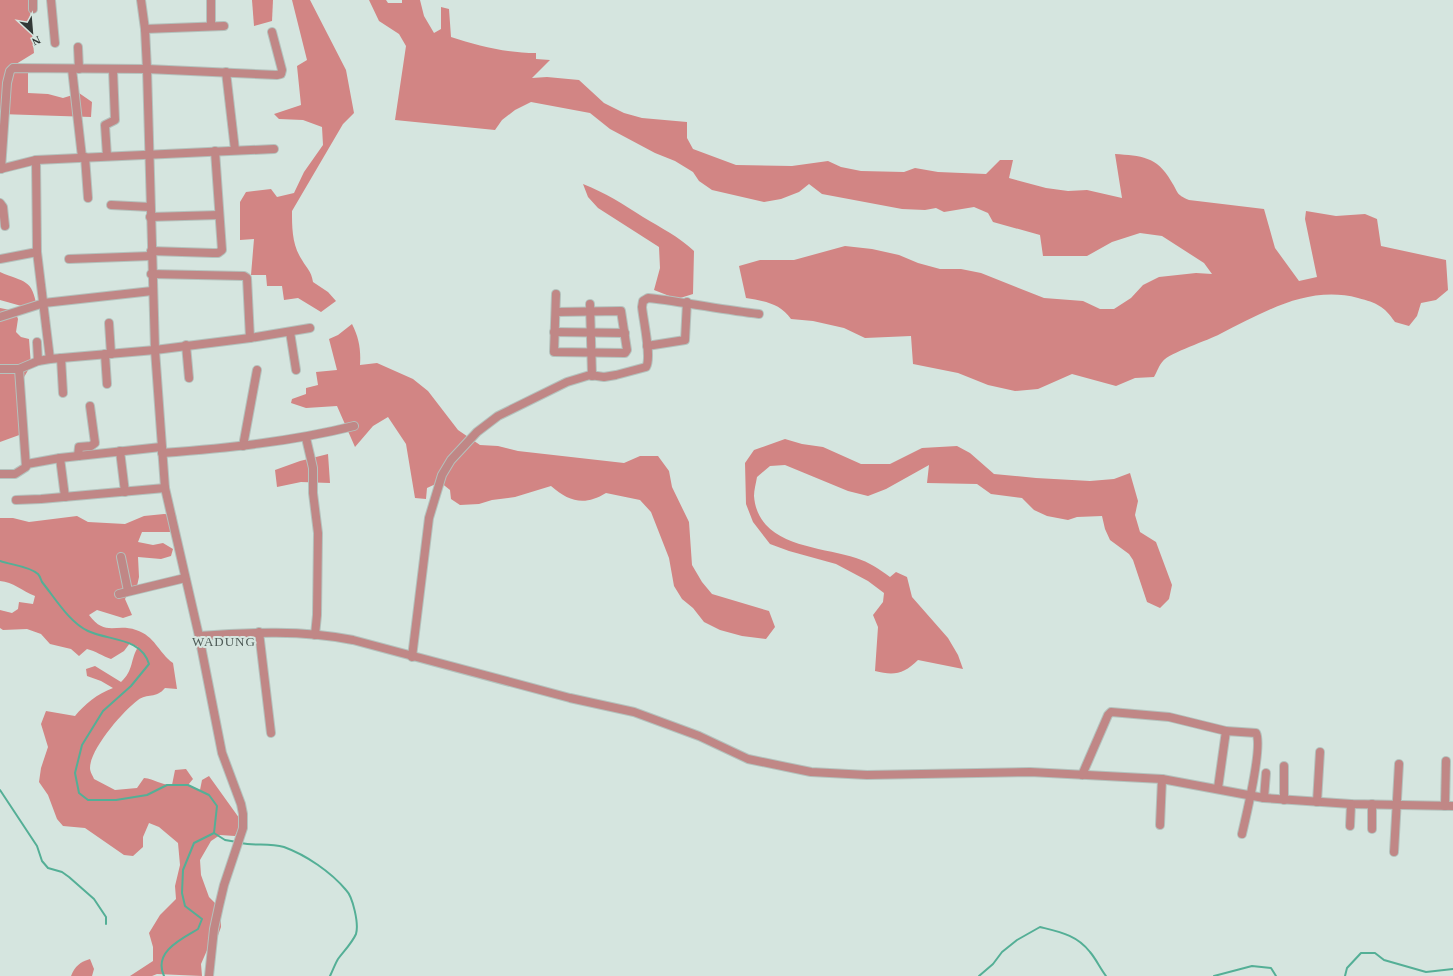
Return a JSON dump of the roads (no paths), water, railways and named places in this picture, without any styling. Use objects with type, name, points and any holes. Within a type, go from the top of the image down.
[{"type":"street","points":[[32,0],[34,10]]},
{"type":"street","points":[[51,0],[55,43]]},
{"type":"street","points":[[141,0],[145,29],[147,70],[150,153],[151,274],[165,488],[199,636],[222,753],[241,804],[243,828],[238,848],[220,899],[214,928],[209,976]]},
{"type":"street","points":[[211,0],[211,26]]},
{"type":"street","points":[[145,29],[224,26]]},
{"type":"street","points":[[272,32],[280,56],[281,74],[268,76],[226,72],[14,68],[10,71],[4,116],[0,169],[36,160],[150,153],[274,149]]},
{"type":"street","points":[[78,47],[75,69],[88,198]]},
{"type":"street","points":[[107,156],[105,125],[115,120],[113,70]]},
{"type":"street","points":[[226,72],[235,150]]},
{"type":"street","points":[[69,259],[151,254],[218,253],[222,250],[222,245],[215,151]]},
{"type":"street","points":[[36,160],[37,252],[50,359]]},
{"type":"street","points":[[0,203],[3,207],[5,226]]},
{"type":"street","points":[[111,206],[150,207]]},
{"type":"street","points":[[150,217],[220,215]]},
{"type":"street","points":[[0,259],[37,252]]},
{"type":"street","points":[[151,274],[244,276],[247,278],[250,338]]},
{"type":"street","points":[[0,317],[44,303],[152,291]]},
{"type":"street","points":[[556,294],[554,352],[591,354],[625,353],[625,333],[621,311],[590,308],[556,312]]},
{"type":"street","points":[[412,656],[430,518],[442,475],[451,460],[477,432],[498,416],[580,377],[616,375],[646,367],[648,362],[647,346],[642,307],[643,301],[648,298],[687,302],[716,309],[759,314]]},
{"type":"street","points":[[647,346],[685,340],[687,302]]},
{"type":"street","points":[[590,308],[592,376]]},
{"type":"street","points":[[107,384],[109,324]]},
{"type":"street","points":[[0,369],[19,369],[38,361],[50,359],[155,350],[250,338],[310,328]]},
{"type":"street","points":[[290,332],[296,370]]},
{"type":"street","points":[[554,332],[625,333]]},
{"type":"street","points":[[36,342],[38,361]]},
{"type":"street","points":[[186,345],[189,378]]},
{"type":"street","points":[[62,358],[63,393]]},
{"type":"street","points":[[0,474],[15,474],[24,469],[27,464],[19,369]]},
{"type":"street","points":[[243,446],[258,370]]},
{"type":"street","points":[[78,456],[78,447],[91,446],[95,443],[90,406]]},
{"type":"street","points":[[27,464],[60,458],[120,451],[243,446],[306,438],[354,426]]},
{"type":"street","points":[[306,438],[313,468],[313,493],[318,533],[317,615],[315,635]]},
{"type":"street","points":[[120,451],[125,492]]},
{"type":"street","points":[[60,458],[64,497]]},
{"type":"street","points":[[16,500],[165,488]]},
{"type":"street","points":[[121,557],[128,591]]},
{"type":"street","points":[[119,594],[185,578]]},
{"type":"street","points":[[259,632],[272,733]]},
{"type":"street","points":[[199,636],[259,632],[315,635],[353,640],[570,698],[634,712],[669,724],[748,760],[811,772],[867,775],[1030,772],[1162,779],[1218,788],[1264,798],[1284,800],[1351,804],[1449,806],[1446,761]]},
{"type":"street","points":[[1082,775],[1108,715],[1111,712],[1169,717],[1226,731],[1257,734],[1251,795],[1242,834]]},
{"type":"street","points":[[1218,788],[1226,731]]},
{"type":"street","points":[[1317,802],[1320,752]]},
{"type":"street","points":[[1394,852],[1399,764]]},
{"type":"street","points":[[1284,766],[1284,800]]},
{"type":"street","points":[[1264,798],[1266,773]]},
{"type":"street","points":[[1160,825],[1162,779]]},
{"type":"street","points":[[1350,826],[1351,804]]},
{"type":"street","points":[[1372,804],[1372,830]]},
{"type":"waterway","points":[[0,561],[25,567],[34,571],[39,575],[42,582],[63,609],[81,627],[96,634],[132,644],[145,655],[149,664],[131,686],[103,711],[82,745],[75,773],[79,793],[88,800],[116,800],[147,795],[167,785],[188,785],[209,795],[217,806],[214,833]]},
{"type":"waterway","points":[[0,790],[37,846],[42,861],[48,868],[62,872],[69,877],[94,899],[106,917],[106,924]]},
{"type":"waterway","points":[[214,833],[225,840],[237,842]]},
{"type":"waterway","points":[[164,976],[162,960],[165,953],[170,947],[198,929],[202,919],[185,906],[182,893],[183,870],[194,843],[214,833]]},
{"type":"waterway","points":[[241,843],[278,846],[292,850],[309,859],[326,871],[349,893],[353,904],[357,930],[350,944],[338,959],[330,976]]},
{"type":"waterway","points":[[979,976],[993,964],[1002,952],[1017,940],[1040,927],[1068,935],[1080,942],[1092,955],[1106,976]]},
{"type":"waterway","points":[[1345,976],[1347,968],[1361,953],[1375,953],[1384,960],[1426,972],[1453,969]]},
{"type":"waterway","points":[[1214,976],[1252,966],[1271,968],[1276,976]]},
{"type":"district","name":"WADUNG","points":[[224,641]]}]
